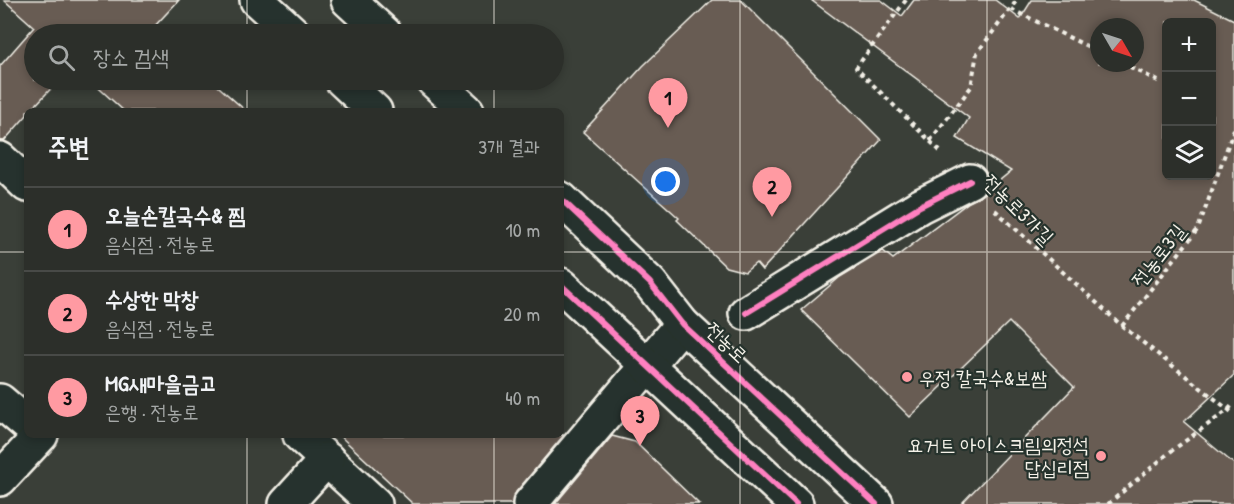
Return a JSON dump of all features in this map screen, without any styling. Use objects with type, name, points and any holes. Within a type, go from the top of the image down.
[{"type":"main road","points":[[257,0],[283,24]]},
{"type":"main road","points":[[348,0],[374,24]]},
{"type":"main road","points":[[353,90],[372,108]]},
{"type":"main road","points":[[444,90],[463,108]]},
{"type":"main road","points":[[0,159],[24,182]]},
{"type":"main road","name":"전농로","points":[[746,313],[920,206],[970,181]]},
{"type":"main road","name":"전농로","points":[[564,203],[650,283],[682,324],[876,504]]},
{"type":"main road","points":[[564,288],[796,504]]},
{"type":"main road","name":"전농로","points":[[530,504],[682,324]]},
{"type":"main road","points":[[0,401],[24,421]]},
{"type":"main road","points":[[0,478],[37,438]]},
{"type":"main road","points":[[303,438],[375,504]]},
{"type":"main road","points":[[286,504],[327,459]]},
{"type":"path","points":[[930,141],[971,87],[977,54],[1017,0]]},
{"type":"path","points":[[1011,9],[1090,48]]},
{"type":"path","points":[[1140,72],[1160,82]]},
{"type":"path","points":[[1108,504],[1234,403]]},
{"type":"building","points":[[4,0],[179,0],[157,24],[31,24]]},
{"type":"building","points":[[712,0],[741,0],[881,140],[762,270],[756,263],[745,272],[726,267],[677,220],[679,218],[583,132],[643,66]]},
{"type":"building","points":[[811,0],[881,0],[902,16],[914,0],[995,0],[1020,19],[1032,0],[1194,0],[1234,20],[1234,375],[1184,422],[1234,464],[1234,504],[961,504],[1074,387],[1009,322],[910,417],[801,310],[840,277],[883,251],[893,259],[1011,171],[957,138],[969,118]]},
{"type":"building","points":[[24,38],[24,90],[50,90],[33,108],[24,108],[24,118],[4,141],[0,141],[0,66]]},
{"type":"building","points":[[101,90],[222,90],[243,108],[121,108]]},
{"type":"building","points":[[612,436],[635,442],[699,504],[555,504]]},
{"type":"building","points":[[342,438],[561,438],[516,492],[512,504],[413,504]]},
{"type":"cycle path","name":"전농로3가길","points":[[746,313],[920,206],[970,181]]},
{"type":"cycle path","points":[[564,202],[650,283],[682,324],[876,504]]},
{"type":"cycle path","points":[[564,288],[796,504]]},
{"type":"place","name":"오늘손칼국수& 찜","points":[[668,128]]},
{"type":"place","name":"수상한 막창","points":[[772,217]]},
{"type":"place","name":"우정 칼국수&보쌈","points":[[907,377]]},
{"type":"place","name":"MG새마을금고","points":[[640,446]]},
{"type":"place","name":"요거트 아이스크림의정석 답십리점","points":[[1101,456]]}]
